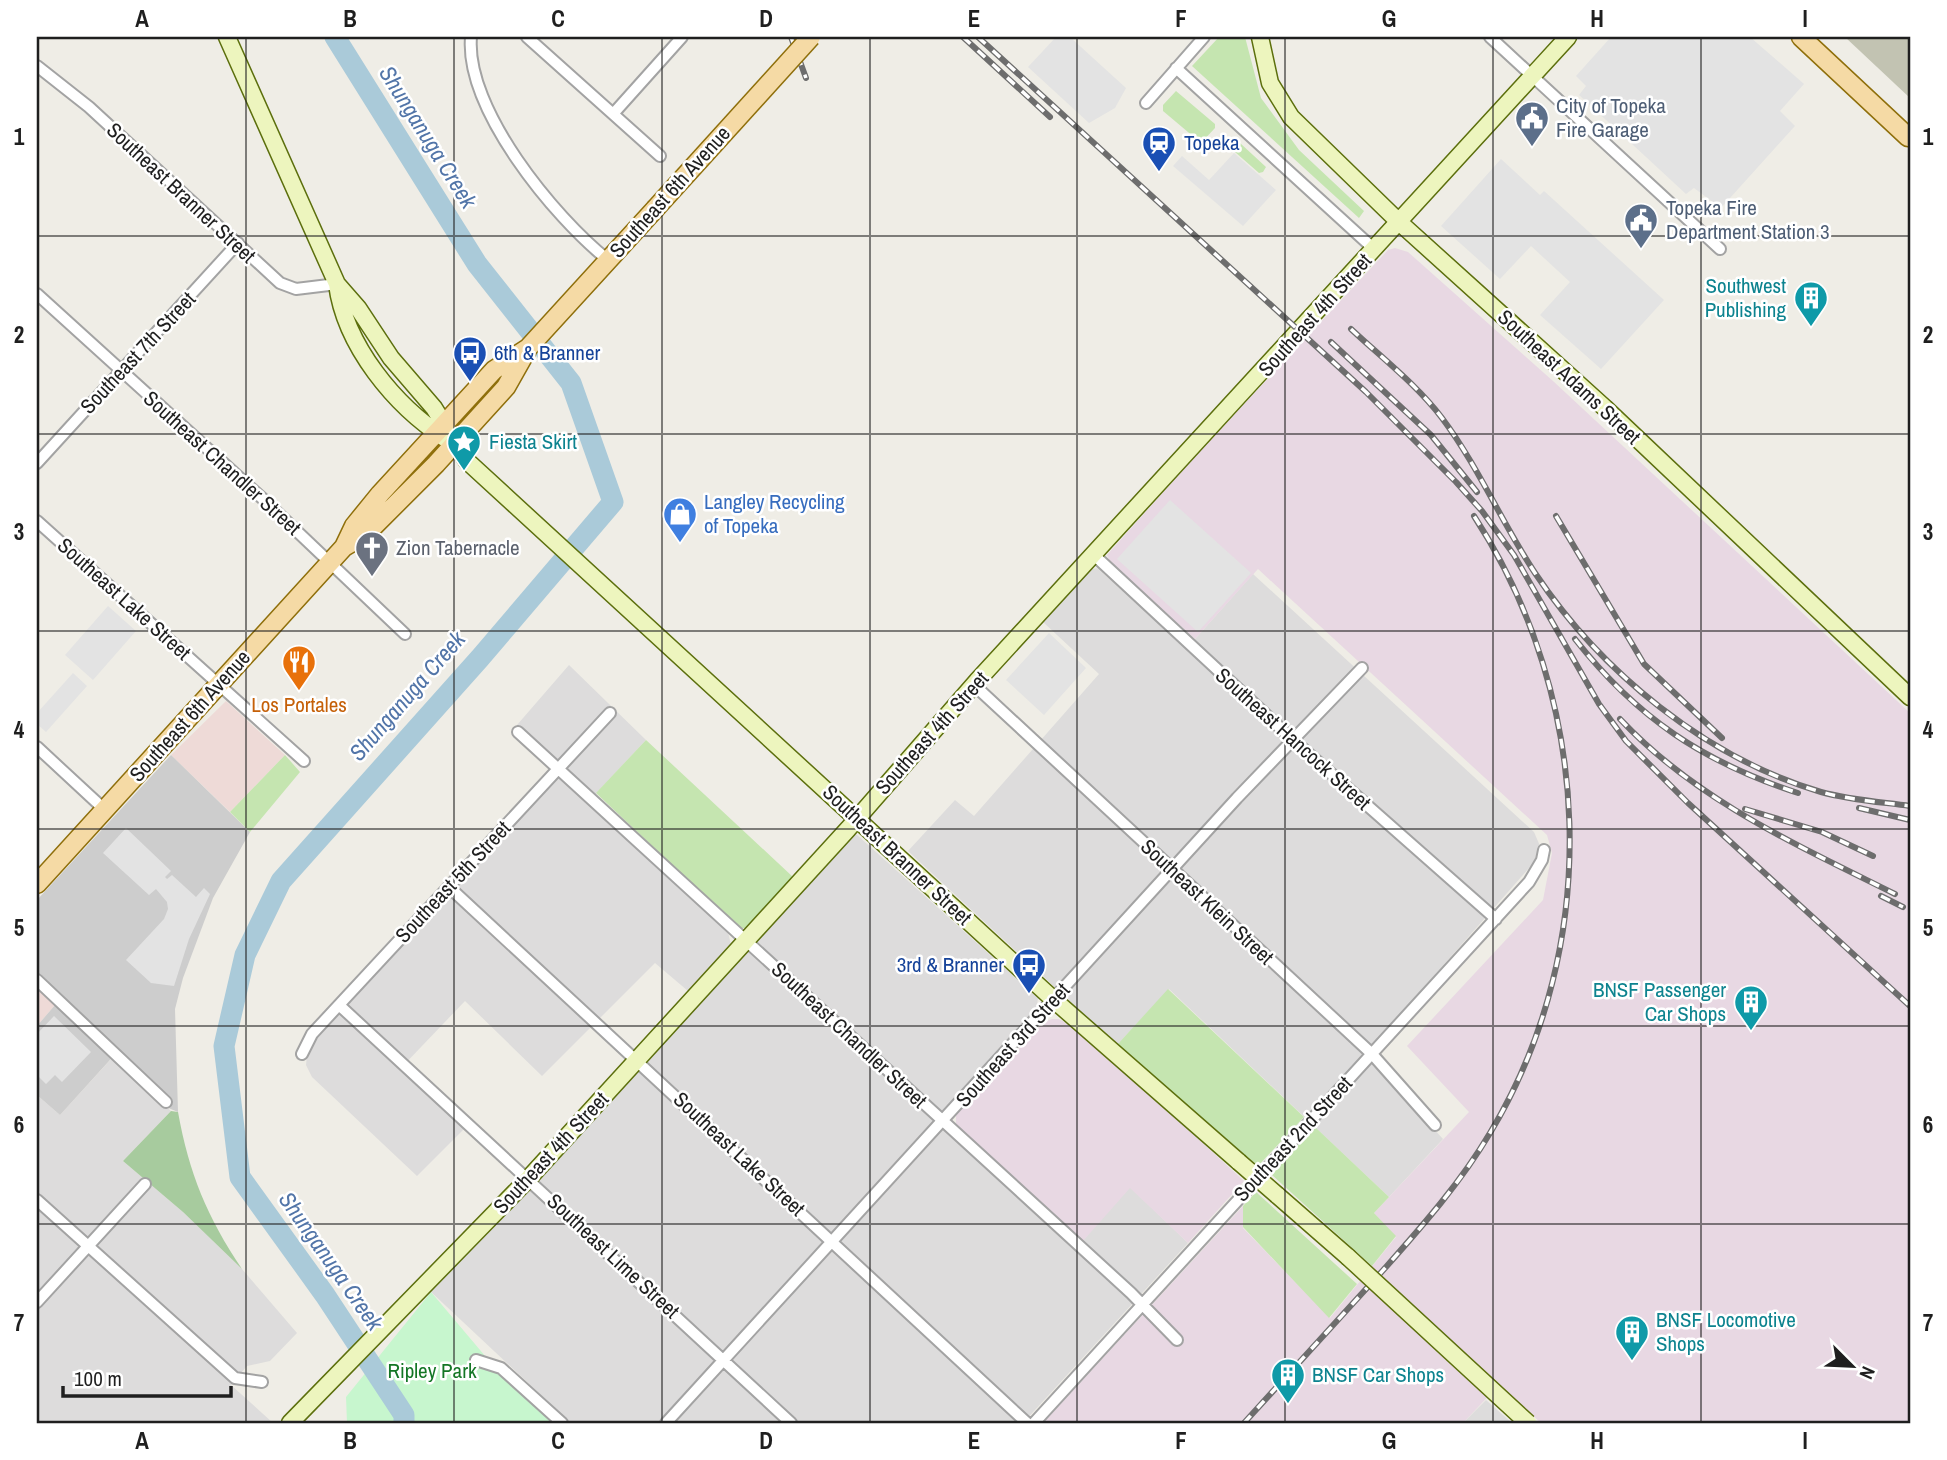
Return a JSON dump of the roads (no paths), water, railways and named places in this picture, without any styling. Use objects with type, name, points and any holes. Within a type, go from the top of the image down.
[{"type":"main road","name":"Southeast 6th Avenue","points":[[37,884],[330,563],[344,547],[354,526],[380,494],[494,370],[528,348],[811,37]]},
{"type":"main road","points":[[1801,37],[1909,138]]},
{"type":"main road","name":"Southeast 6th Avenue","points":[[344,547],[366,534],[506,387],[528,348]]},
{"type":"street","points":[[227,37],[337,284]]},
{"type":"street","points":[[471,37],[476,86],[494,122],[561,216],[608,260]]},
{"type":"street","points":[[527,37],[660,156]]},
{"type":"street","points":[[612,114],[682,37]]},
{"type":"street","name":"Southeast Adams Street","points":[[1260,37],[1270,83],[1291,117],[1399,222],[1605,408],[1910,696]]},
{"type":"street","points":[[1490,37],[1720,249]]},
{"type":"street","name":"Southeast 4th Street","points":[[290,1423],[403,1310],[638,1059],[857,818],[974,684],[1568,37]]},
{"type":"street","points":[[1146,103],[1198,39]]},
{"type":"street","name":"Southeast Branner Street","points":[[37,66],[89,107],[280,283],[296,289],[337,284],[358,308],[391,358],[434,408],[440,429],[467,461],[1054,1000],[1348,1257],[1528,1423]]},
{"type":"street","points":[[1176,68],[1374,249]]},
{"type":"street","name":"Southeast 7th Street","points":[[37,463],[238,243]]},
{"type":"street","name":"Southeast Chandler Street","points":[[37,294],[404,634]]},
{"type":"street","name":"Southeast Lake Street","points":[[37,520],[304,761]]},
{"type":"street","name":"Southeast Hancock Street","points":[[1094,555],[1292,739],[1496,919]]},
{"type":"street","name":"Southeast 3rd Street","points":[[666,1423],[1292,739],[1362,668]]},
{"type":"street","name":"Southeast Klein Street","points":[[974,684],[1372,1054],[1435,1125]]},
{"type":"street","name":"Southeast 5th Street","points":[[302,1055],[312,1034],[610,713]]},
{"type":"street","name":"Southeast Chandler Street","points":[[518,732],[1142,1303],[1177,1340]]},
{"type":"street","points":[[37,747],[104,810]]},
{"type":"street","name":"Southeast 2nd Street","points":[[1034,1423],[1529,882],[1542,860],[1544,850]]},
{"type":"street","name":"Southeast Lake Street","points":[[449,887],[638,1059],[1027,1423]]},
{"type":"street","points":[[37,980],[166,1102]]},
{"type":"street","name":"Southeast Lime Street","points":[[339,1005],[791,1423]]},
{"type":"street","points":[[37,1302],[145,1184]]},
{"type":"street","points":[[37,1200],[235,1378],[262,1382]]},
{"type":"street","points":[[476,1360],[501,1368],[562,1423]]},
{"type":"waterway","name":"Shunganuga Creek","points":[[335,37],[477,264],[571,383],[613,502],[480,658],[281,881],[245,955],[224,1046],[240,1177],[325,1295],[404,1415],[404,1423]]},
{"type":"railway","points":[[791,37],[806,78]]},
{"type":"railway","points":[[963,37],[1050,117]]},
{"type":"railway","points":[[978,37],[1366,392],[1456,482],[1482,511],[1514,555],[1599,704],[1626,741],[1688,803],[1910,1006]]},
{"type":"railway","points":[[1351,329],[1410,383],[1442,418],[1467,455],[1535,573],[1591,644],[1624,677],[1697,734],[1778,777],[1832,795],[1910,806]]},
{"type":"railway","points":[[1331,342],[1431,435],[1477,492]]},
{"type":"railway","points":[[1244,1423],[1400,1251],[1467,1169],[1490,1133],[1527,1060],[1552,983],[1566,903],[1569,822],[1561,742],[1543,663],[1514,587],[1474,516]]},
{"type":"railway","points":[[1556,516],[1644,664],[1722,738]]},
{"type":"railway","points":[[1575,639],[1623,692],[1674,734],[1732,767],[1798,793]]},
{"type":"railway","points":[[1620,719],[1681,774],[1715,797],[1785,838],[1895,894]]},
{"type":"railway","points":[[1859,808],[1910,820]]},
{"type":"railway","points":[[1745,809],[1822,832],[1873,856]]},
{"type":"railway","points":[[1881,896],[1903,907]]},
{"type":"place","name":"City of Topeka Fire Garage","points":[[1532,148]]},
{"type":"place","name":"Topeka","points":[[1159,173]]},
{"type":"place","name":"Topeka Fire Department Station 3","points":[[1641,250]]},
{"type":"place","name":"Southwest Publishing","points":[[1811,328]]},
{"type":"place","name":"6th & Branner","points":[[470,383]]},
{"type":"place","name":"Fiesta Skirt","points":[[464,472]]},
{"type":"place","name":"Langley Recycling of Topeka","points":[[680,544]]},
{"type":"place","name":"Zion Tabernacle","points":[[372,578]]},
{"type":"place","name":"Los Portales","points":[[299,692]]},
{"type":"place","name":"3rd & Branner","points":[[1029,995]]},
{"type":"place","name":"BNSF Passenger Car Shops","points":[[1751,1032]]},
{"type":"place","name":"BNSF Locomotive Shops","points":[[1632,1362]]},
{"type":"place","name":"BNSF Car Shops","points":[[1288,1405]]},
{"type":"park label","name":"Ripley Park","points":[[432,1371]]}]
